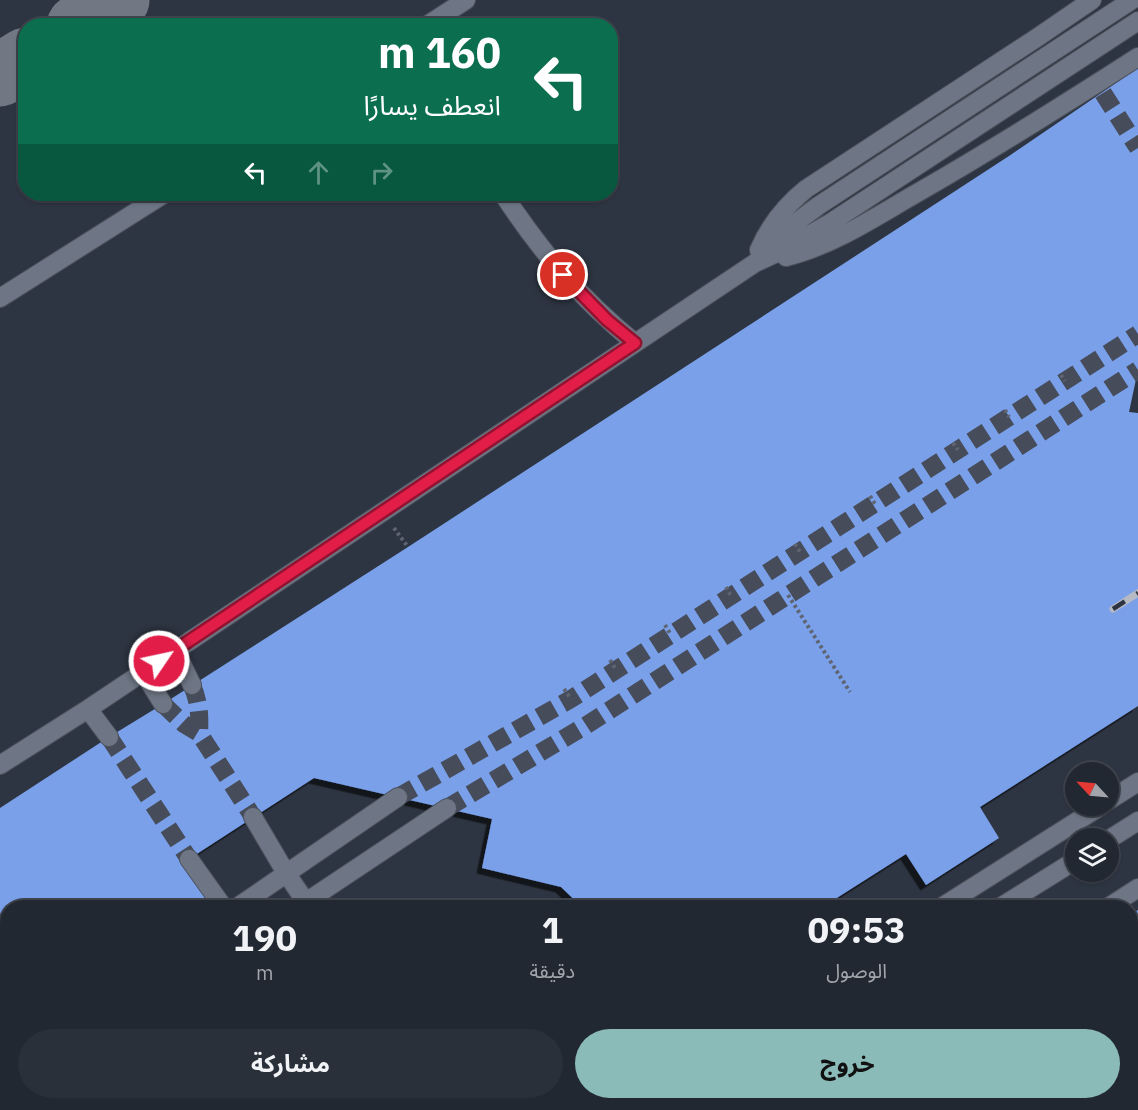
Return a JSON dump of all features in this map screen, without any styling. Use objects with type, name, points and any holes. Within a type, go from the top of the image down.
[{"type":"lane","points":[[438,18],[466,0]]},
{"type":"lane","points":[[755,263],[774,221],[806,189],[1092,0]]},
{"type":"lane","points":[[755,263],[775,240],[818,206],[1132,0]]},
{"type":"lane","points":[[0,765],[88,709],[755,263],[830,223],[1138,21]]},
{"type":"lane","points":[[755,263],[797,254],[840,237],[1099,88],[1137,61]]},
{"type":"lane","points":[[0,298],[153,201]]},
{"type":"lane","points":[[508,201],[563,275],[607,320],[635,343]]},
{"type":"lane","points":[[175,650],[192,685]]},
{"type":"lane","points":[[143,672],[163,704]]},
{"type":"lane","points":[[88,709],[109,737]]},
{"type":"lane","points":[[1119,794],[1138,782]]},
{"type":"lane","points":[[247,900],[398,797]]},
{"type":"lane","points":[[315,900],[447,808]]},
{"type":"lane","points":[[953,900],[1085,816]]},
{"type":"lane","points":[[253,818],[305,900]]},
{"type":"lane","points":[[1119,833],[1138,821]]},
{"type":"lane","points":[[189,859],[218,900]]},
{"type":"lane","points":[[1012,900],[1065,867]]},
{"type":"lane","points":[[1119,900],[1138,888]]},
{"type":"path","points":[[1061,375],[1065,381]]},
{"type":"path","points":[[1005,410],[1010,417]]},
{"type":"path","points":[[953,443],[958,450]]},
{"type":"path","points":[[870,496],[875,504]]},
{"type":"path","points":[[795,544],[800,552]]},
{"type":"path","points":[[726,587],[731,596]]},
{"type":"path","points":[[788,595],[850,692]]},
{"type":"path","points":[[665,625],[671,634]]},
{"type":"path","points":[[610,660],[616,670]]},
{"type":"path","points":[[564,689],[571,699]]},
{"type":"building","points":[[1138,68],[1138,370],[1129,412],[1138,413],[1138,706],[980,807],[999,838],[926,885],[906,854],[834,900],[575,900],[561,887],[482,868],[492,819],[314,778],[189,859],[213,900],[0,900],[0,808],[408,547],[1009,156]]},
{"type":"taxiway","points":[[90,18],[118,0]]},
{"type":"taxiway","points":[[0,75],[18,64]]},
{"type":"tunnel","points":[[1103,93],[1138,148]]},
{"type":"tunnel","points":[[398,797],[571,699],[1138,334]]},
{"type":"tunnel","points":[[447,808],[585,726],[1138,370]]},
{"type":"tunnel","points":[[192,685],[198,709],[199,733]]},
{"type":"tunnel","points":[[163,704],[184,724],[199,733],[253,817]]},
{"type":"tunnel","points":[[109,737],[189,859]]},
{"type":"railway","points":[[1113,609],[1138,593]]},
{"type":"route","points":[[159,661],[635,343],[607,320],[563,275]]}]
